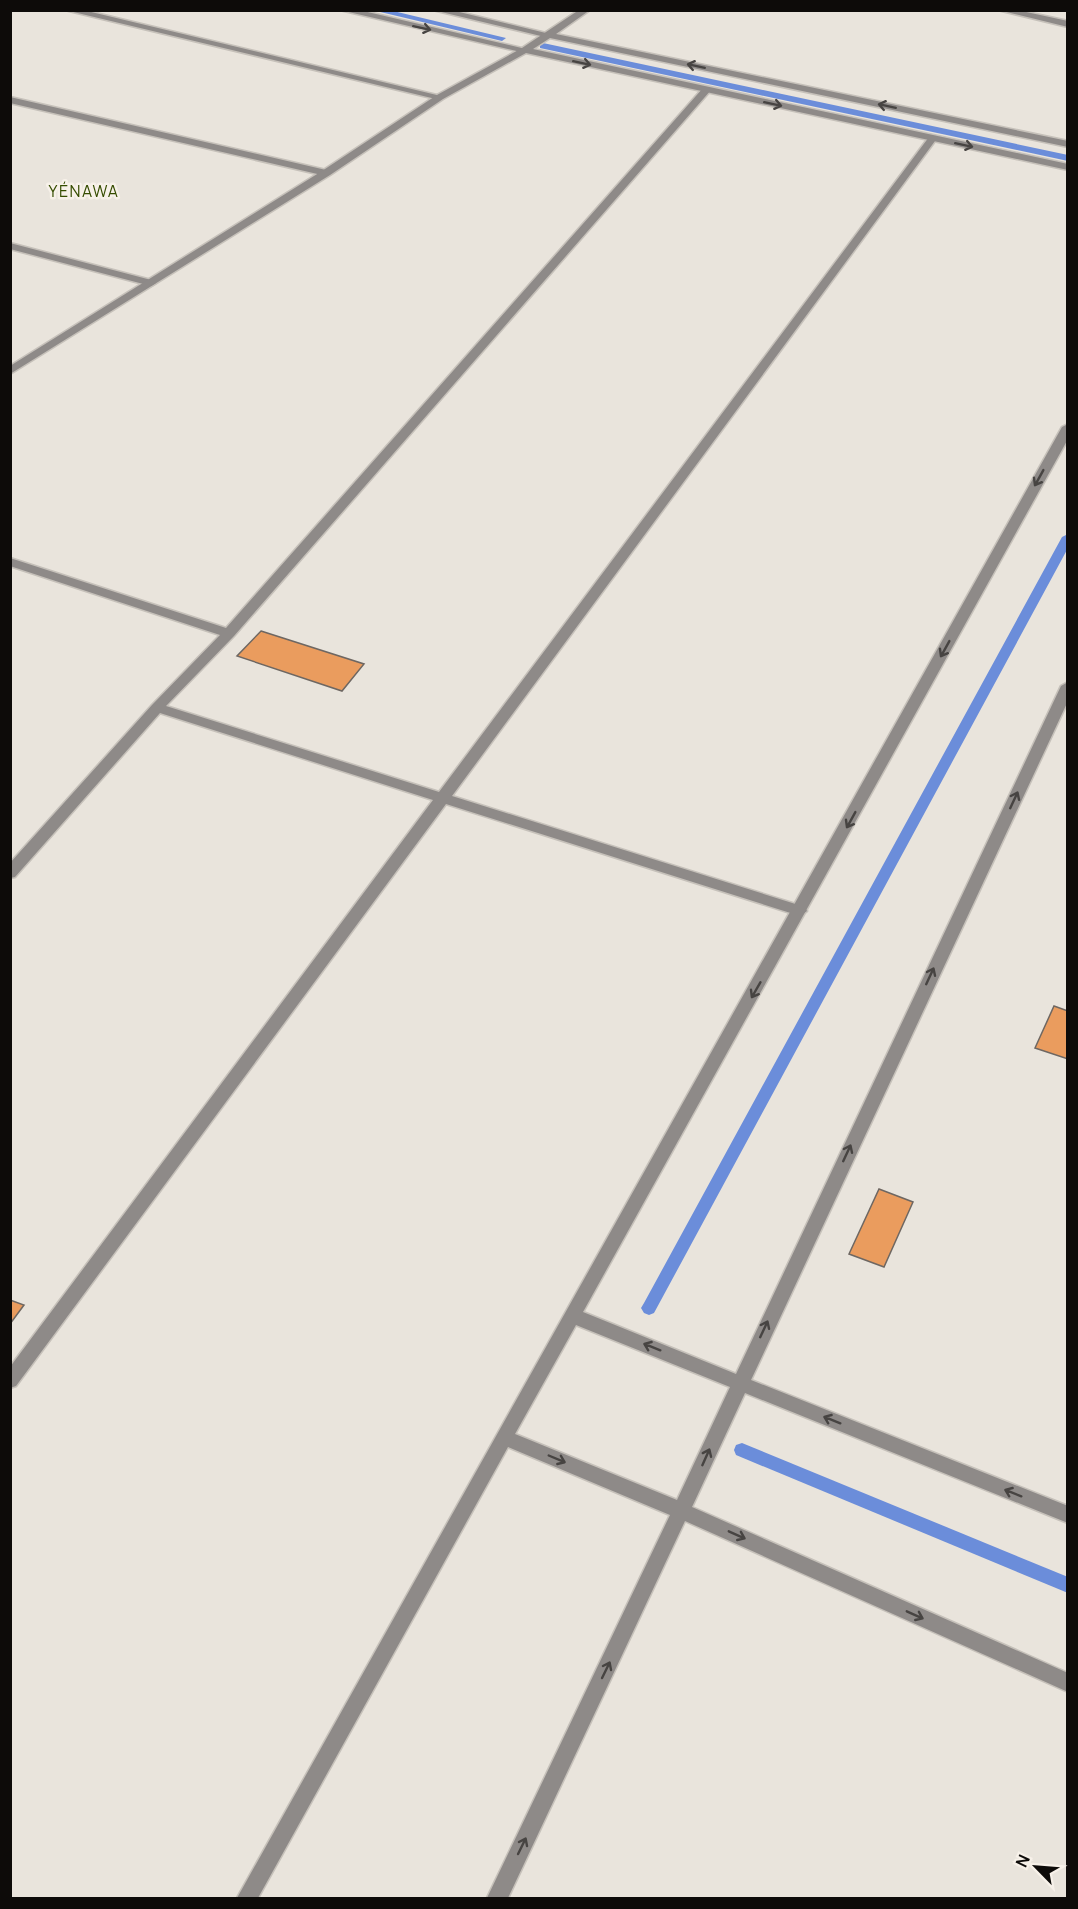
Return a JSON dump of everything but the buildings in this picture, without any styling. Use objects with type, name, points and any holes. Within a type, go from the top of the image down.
[{"type":"street","points":[[69,10],[440,97]]},
{"type":"street","points":[[344,10],[1068,167]]},
{"type":"street","points":[[436,10],[1068,144]]},
{"type":"street","points":[[10,371],[326,173],[440,97],[525,50],[586,10]]},
{"type":"street","points":[[1002,10],[1068,24]]},
{"type":"street","points":[[10,873],[157,708],[229,633],[706,90]]},
{"type":"street","points":[[10,100],[326,173]]},
{"type":"street","points":[[10,1381],[445,799],[932,139]]},
{"type":"street","points":[[10,246],[151,283]]},
{"type":"street","points":[[247,1899],[1068,427]]},
{"type":"street","points":[[10,562],[229,633]]},
{"type":"street","points":[[496,1899],[682,1511],[739,1382],[1068,686]]},
{"type":"street","points":[[157,708],[800,911]]},
{"type":"street","points":[[572,1315],[1068,1515]]},
{"type":"street","points":[[503,1437],[682,1511],[1068,1683]]},
{"type":"waterway","points":[[376,10],[502,38]]},
{"type":"waterway","points":[[543,46],[1068,158]]},
{"type":"waterway","points":[[649,1308],[1068,537]]},
{"type":"waterway","points":[[742,1450],[1068,1585]]},
{"type":"district","name":"YÉNAWA","points":[[84,191]]}]
